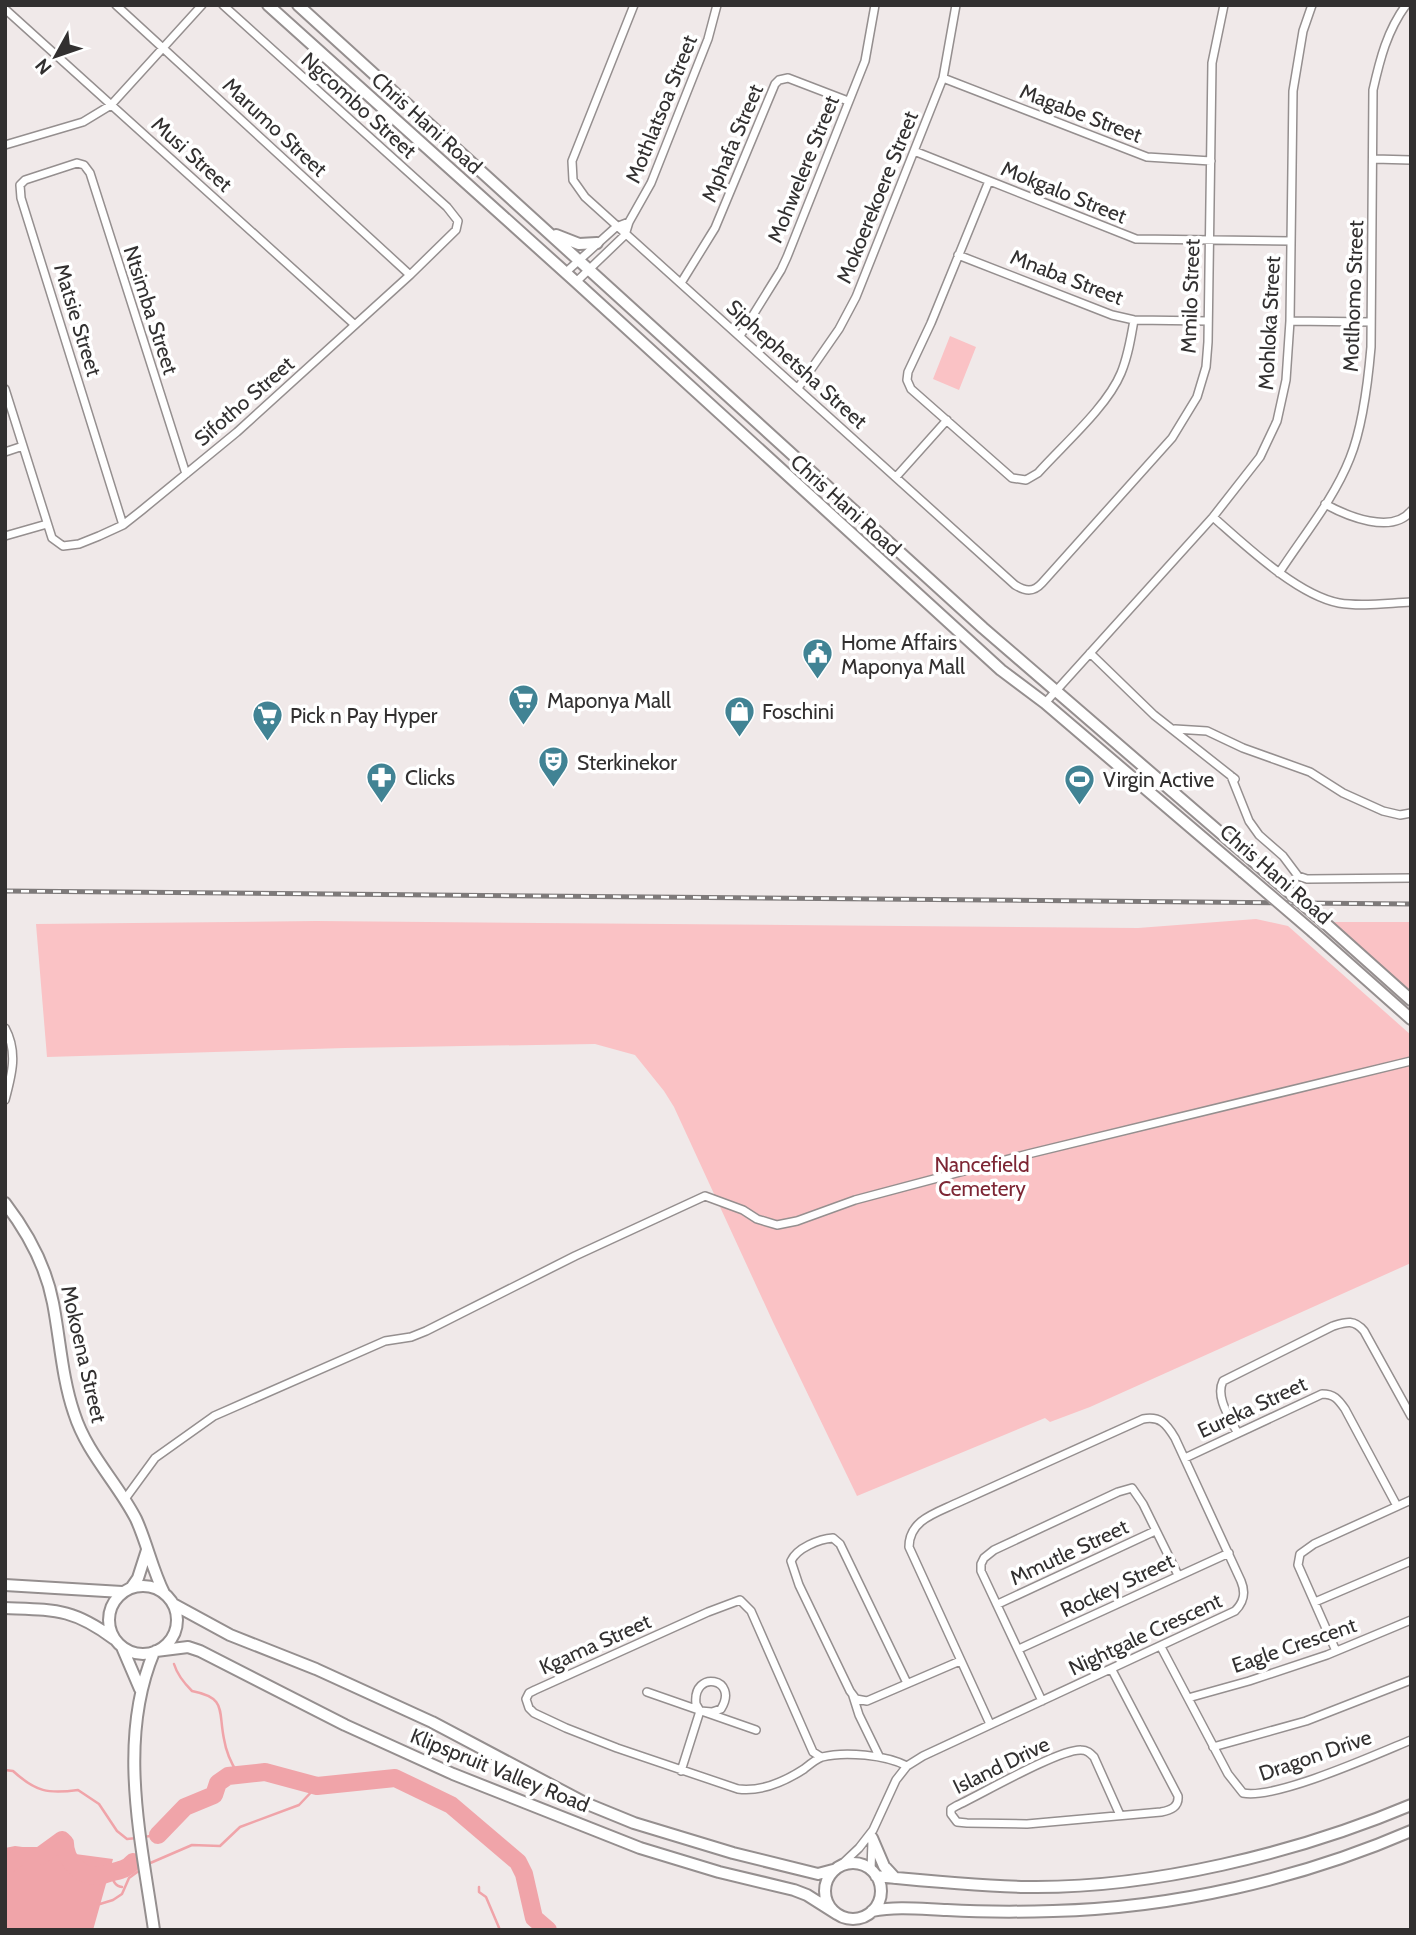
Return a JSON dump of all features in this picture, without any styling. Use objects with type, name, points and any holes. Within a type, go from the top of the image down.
[{"type":"main road","name":"Chris Hani Road","points":[[268,5],[1001,670],[1045,703],[1244,872],[1411,1019]]},
{"type":"main road","name":"Chris Hani Road","points":[[298,5],[983,628],[1411,1000]]},
{"type":"main road","points":[[544,229],[574,243],[597,243]]},
{"type":"main road","name":"Mokoena Street","points":[[5,1203],[25,1231],[46,1275],[67,1385],[81,1432],[95,1459],[125,1499],[137,1522],[164,1593]]},
{"type":"main road","points":[[140,1689],[108,1624],[116,1599],[143,1567],[147,1550]]},
{"type":"main road","points":[[5,1585],[126,1590],[148,1586],[164,1593],[173,1604],[177,1623],[174,1633],[164,1647],[155,1652],[134,1653],[82,1618],[60,1611],[5,1608]]},
{"type":"main road","name":"Klipspruit Valley Road","points":[[173,1604],[230,1635],[316,1669],[432,1722],[585,1803],[646,1827],[733,1853],[818,1874],[836,1868]]},
{"type":"main road","name":"Klipspruit Valley Road","points":[[155,1652],[188,1647],[200,1651],[345,1725],[453,1774],[640,1849],[794,1890],[837,1914]]},
{"type":"main road","points":[[155,1652],[140,1689],[133,1783],[155,1930]]},
{"type":"main road","points":[[1411,1805],[1315,1840],[1173,1874],[1093,1884],[1027,1887],[895,1878],[874,1873],[856,1863],[836,1868],[826,1881],[825,1891],[828,1904],[837,1914],[855,1919],[896,1907],[1002,1912],[1114,1908],[1180,1898],[1283,1875],[1328,1862],[1411,1831]]},
{"type":"main road","points":[[873,1834],[884,1866],[895,1878]]},
{"type":"main road","points":[[872,1912],[880,1897],[881,1888],[874,1873]]},
{"type":"street","name":"Marumo Street","points":[[116,5],[410,275]]},
{"type":"street","points":[[5,145],[83,122],[111,105],[202,5]]},
{"type":"street","name":"Ngcombo Street","points":[[223,5],[447,207],[458,221],[452,236]]},
{"type":"street","name":"Siphephetsha Street","points":[[634,5],[572,161],[571,174],[578,189],[616,227],[1015,585]]},
{"type":"street","name":"Mothlatsoa Street","points":[[625,235],[629,222],[651,183],[708,39],[717,5]]},
{"type":"street","name":"Mohwelere Street","points":[[740,336],[781,270],[865,61],[875,5]]},
{"type":"street","name":"Mokoerekoere Street","points":[[798,388],[839,329],[856,297],[943,78],[956,5]]},
{"type":"street","name":"Mmilo Street","points":[[1015,585],[1023,590],[1039,587],[1172,438],[1197,397],[1206,367],[1212,63],[1224,5]]},
{"type":"street","name":"Mohloka Street","points":[[1045,703],[1213,517],[1259,457],[1277,421],[1286,380],[1290,321],[1293,91],[1303,31],[1312,5]]},
{"type":"street","name":"Motlhomo Street","points":[[1279,573],[1325,504],[1350,459],[1355,444],[1368,376],[1371,322],[1373,90],[1381,51],[1396,18],[1406,5]]},
{"type":"street","name":"Musi Street","points":[[5,9],[355,325]]},
{"type":"street","name":"Mphafa Street","points":[[681,283],[715,228],[775,84],[788,78],[848,101]]},
{"type":"street","name":"Magabe Street","points":[[943,78],[1147,158],[1211,161]]},
{"type":"street","name":"Mokgalo Street","points":[[915,151],[1127,236],[1146,240],[1291,241]]},
{"type":"street","points":[[1374,159],[1411,160]]},
{"type":"street","name":"Ntsimba Street","points":[[77,163],[84,165],[90,173],[186,474]]},
{"type":"street","name":"Matsie Street","points":[[77,163],[25,180],[20,185],[20,192],[123,525]]},
{"type":"street","points":[[989,181],[931,323],[906,376],[911,389],[1012,478],[1021,481],[1032,477],[1111,391],[1128,352],[1134,320]]},
{"type":"street","points":[[564,274],[616,227],[629,222]]},
{"type":"street","points":[[576,282],[625,235]]},
{"type":"street","name":"Sifotho Street","points":[[47,524],[57,544],[69,546],[99,537],[123,525],[237,432],[452,236]]},
{"type":"street","name":"Mnaba Street","points":[[958,255],[1112,315],[1134,320],[1208,321]]},
{"type":"street","points":[[1290,321],[1371,322]]},
{"type":"street","points":[[5,388],[47,524],[5,536]]},
{"type":"street","points":[[896,477],[947,420]]},
{"type":"street","points":[[5,452],[23,446]]},
{"type":"street","points":[[1325,504],[1358,520],[1399,519],[1411,511]]},
{"type":"street","points":[[1213,517],[1279,573],[1316,594],[1339,603],[1411,602]]},
{"type":"street","points":[[1090,653],[1133,695],[1235,779],[1249,821],[1259,835],[1283,856],[1298,876],[1307,879],[1411,878]]},
{"type":"street","points":[[1175,729],[1207,731],[1243,748],[1311,772],[1343,793],[1383,811],[1400,815],[1411,813]]},
{"type":"street","points":[[5,1028],[12,1039],[13,1066],[5,1100]]},
{"type":"street","points":[[125,1499],[155,1458],[214,1416],[385,1340],[411,1337],[426,1331],[575,1256],[705,1196],[743,1210],[757,1219],[777,1224],[797,1221],[855,1200],[1028,1154],[1411,1061]]},
{"type":"street","points":[[1237,1432],[1220,1395],[1223,1381],[1333,1326],[1347,1322],[1358,1324],[1364,1331],[1411,1416]]},
{"type":"street","name":"Eureka Street","points":[[1185,1458],[1321,1394],[1330,1394],[1337,1398],[1345,1409],[1397,1506]]},
{"type":"street","name":"Nightgale Crescent","points":[[1156,1418],[1167,1425],[1185,1458],[1244,1588],[1241,1606],[1161,1647],[990,1724],[909,1547],[909,1537],[918,1524],[957,1503],[1143,1419],[1156,1418]]},
{"type":"street","points":[[1042,1701],[1020,1649],[981,1571],[984,1558],[994,1550],[1102,1499],[1132,1488],[1143,1504],[1178,1575]]},
{"type":"street","points":[[1336,1651],[1298,1565],[1300,1553],[1411,1500]]},
{"type":"street","name":"Mmutle Street","points":[[998,1604],[1155,1531]]},
{"type":"street","points":[[879,1756],[799,1585],[791,1561],[794,1555],[827,1539],[833,1538],[840,1544],[906,1683]]},
{"type":"street","name":"Rockey Street","points":[[1020,1649],[1229,1553]]},
{"type":"street","name":"Eagle Crescent","points":[[1315,1602],[1411,1561]]},
{"type":"street","name":"Kgama Street","points":[[821,1757],[813,1752],[751,1611],[740,1600],[535,1690],[527,1697],[529,1708],[555,1723],[617,1748],[738,1789],[757,1790],[779,1782],[821,1757],[879,1756],[907,1766]]},
{"type":"street","name":"Eagle Crescent","points":[[1188,1698],[1336,1651],[1411,1620]]},
{"type":"street","name":"Dragon Drive","points":[[1161,1647],[1213,1747],[1237,1788],[1243,1793],[1261,1794],[1309,1780],[1411,1740]]},
{"type":"street","points":[[852,1695],[860,1701],[867,1701],[960,1661]]},
{"type":"street","name":"Island Drive","points":[[1111,1670],[1178,1796],[1179,1801],[1170,1810],[1120,1815],[1027,1824],[957,1822],[951,1814],[951,1810],[956,1806],[1058,1756],[1081,1750],[1087,1751],[1094,1758],[1120,1815]]},
{"type":"street","points":[[681,1771],[700,1711],[695,1697],[701,1684],[712,1680],[721,1684],[727,1693],[722,1709],[700,1711]]},
{"type":"street","name":"Dragon Drive","points":[[1213,1747],[1306,1721],[1411,1680]]},
{"type":"street","points":[[647,1692],[756,1730]]},
{"type":"street","points":[[836,1868],[873,1834],[896,1780],[907,1766],[990,1724]]},
{"type":"street","points":[[873,1834],[874,1873]]},
{"type":"green space","points":[[950,336],[976,347],[959,390],[933,379]]},
{"type":"green space","name":"Nancefield Cemetery","points":[[1256,919],[1288,926],[1411,1035],[1411,1263],[1090,1407],[1050,1422],[1045,1418],[857,1496],[674,1107],[635,1055],[595,1044],[47,1057],[36,924],[316,921],[1138,928]]},
{"type":"green space","points":[[1333,922],[1411,922],[1411,992]]},
{"type":"shaded area","points":[[15,1846],[113,1859],[93,1930],[5,1930],[5,1848]]},
{"type":"waterway","points":[[174,1664],[192,1691],[211,1697],[219,1707],[226,1748],[238,1774]]},
{"type":"waterway","points":[[5,1770],[13,1771],[43,1790],[78,1790],[99,1804],[117,1831],[127,1839],[137,1838]]},
{"type":"waterway","points":[[158,1835],[185,1807],[214,1795],[218,1783],[228,1776],[265,1772],[317,1786],[395,1778],[451,1805],[518,1862],[524,1874],[534,1918],[548,1930]]},
{"type":"waterway","points":[[148,1864],[192,1845],[220,1846],[240,1827],[299,1805],[317,1786]]},
{"type":"waterway","points":[[185,1807],[198,1795],[216,1787]]},
{"type":"waterway","points":[[143,1837],[158,1835]]},
{"type":"waterway","points":[[5,1867],[20,1856],[40,1856],[62,1840],[74,1866],[90,1875],[99,1876],[121,1870],[133,1862]]},
{"type":"waterway","points":[[100,1904],[122,1894],[129,1878],[140,1870]]},
{"type":"waterway","points":[[112,1872],[114,1882],[122,1887]]},
{"type":"waterway","points":[[479,1887],[479,1892],[486,1897],[500,1930]]},
{"type":"railway","points":[[5,891],[1411,904]]},
{"type":"place","name":"Home Affairs Maponya Mall","points":[[818,681]]},
{"type":"place","name":"Maponya Mall","points":[[524,727]]},
{"type":"place","name":"Foschini","points":[[739,738]]},
{"type":"place","name":"Pick n Pay Hyper","points":[[267,742]]},
{"type":"place","name":"Sterkinekor","points":[[554,789]]},
{"type":"place","name":"Clicks","points":[[382,804]]},
{"type":"place","name":"Virgin Active","points":[[1080,806]]}]
